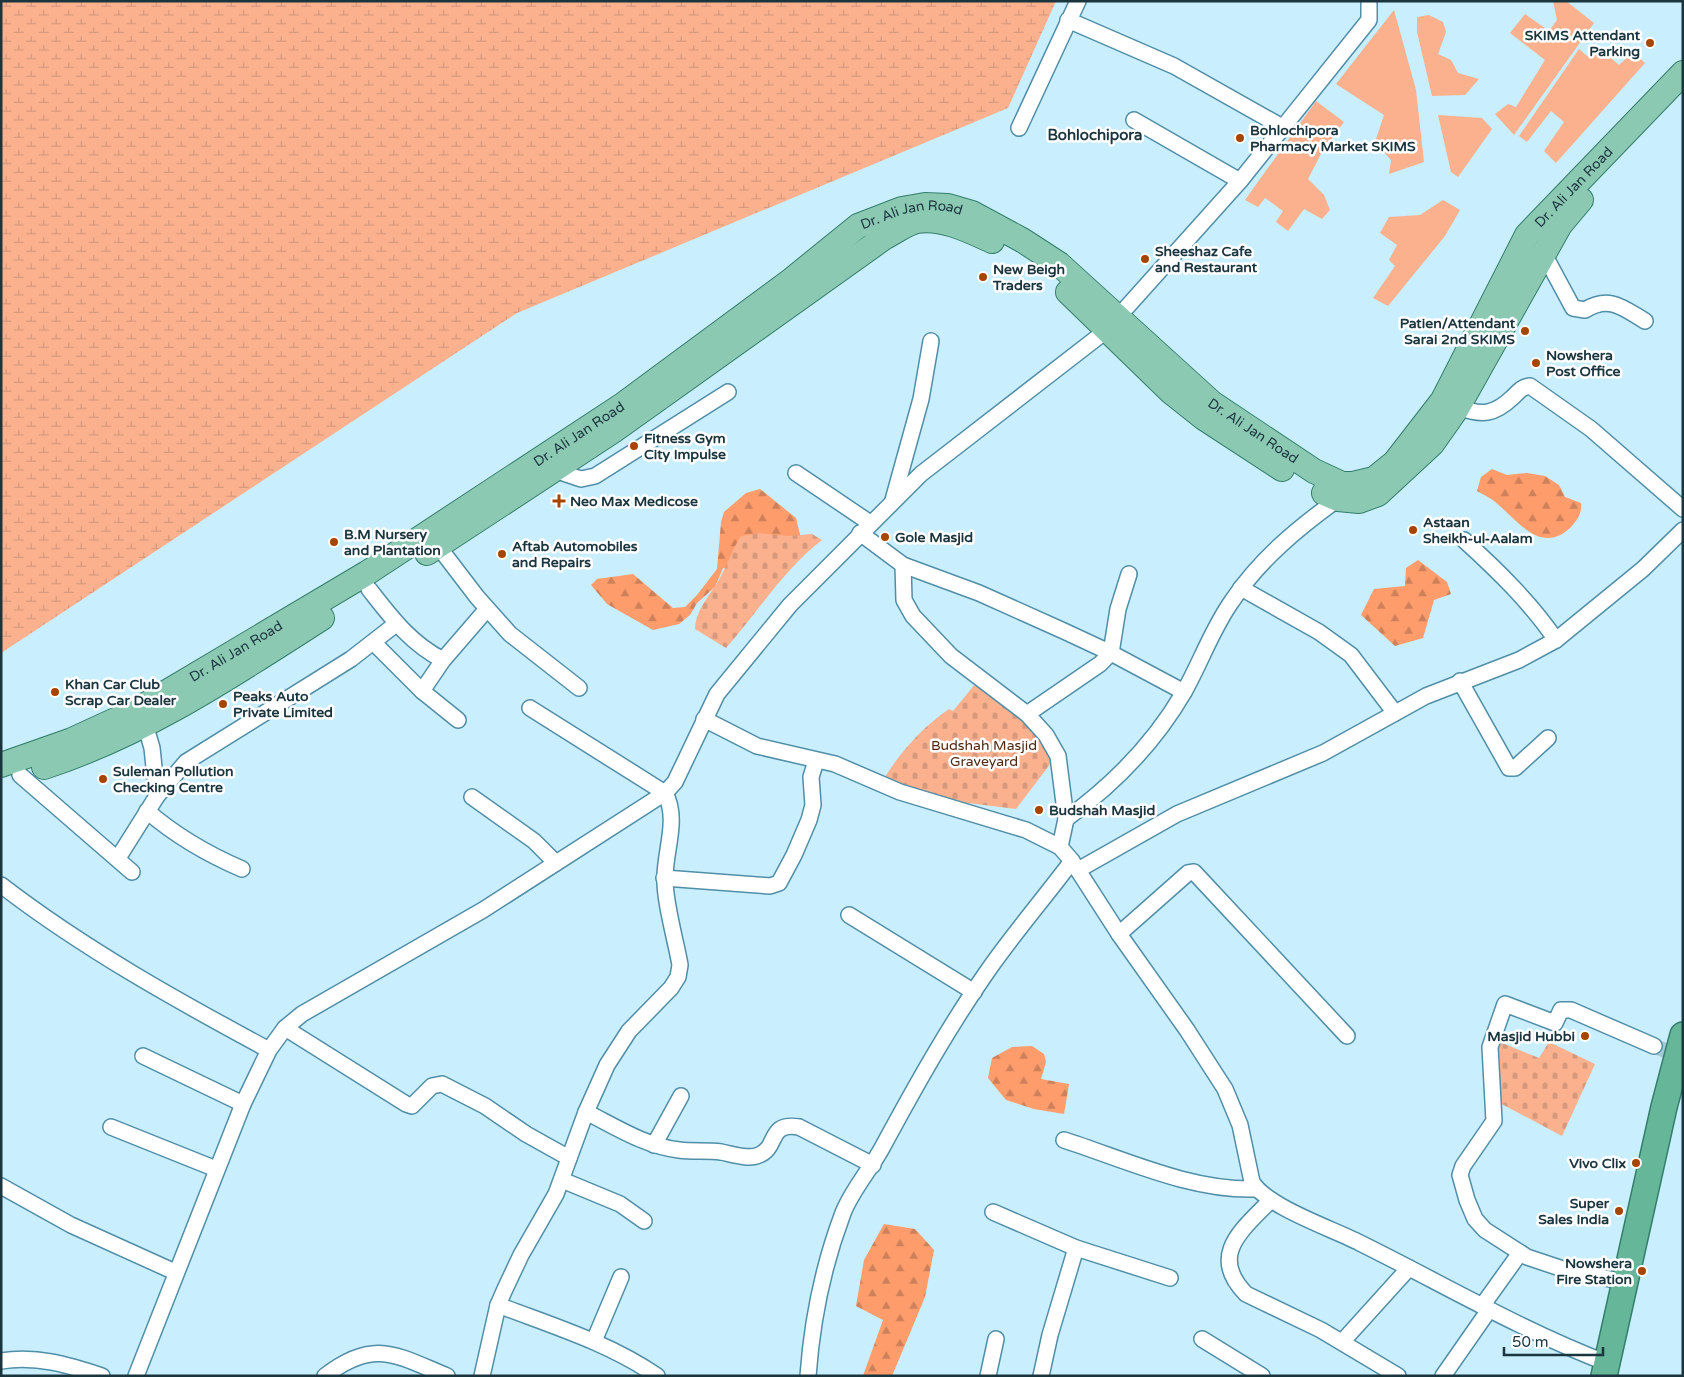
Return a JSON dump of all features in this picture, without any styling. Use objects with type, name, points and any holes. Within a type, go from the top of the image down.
[{"type":"highway","points":[[1605,1370],[1677,1048]]},
{"type":"main road","name":"Dr. Ali Jan Road","points":[[8,774],[72,740],[128,715],[367,573],[624,404],[789,282],[858,226],[902,208],[925,205],[948,206],[972,213],[1022,240],[1059,264],[1170,391],[1204,418],[1309,487],[1338,499],[1359,501],[1378,494],[1432,444],[1458,407],[1544,254],[1552,221],[1683,73]]},
{"type":"main road","name":"Dr. Ali Jan Road","points":[[8,774],[78,756],[188,703],[438,546],[554,470],[885,237],[916,221],[940,222],[966,229],[1004,247],[1058,283],[1162,359],[1212,403],[1314,471],[1342,484],[1353,484],[1374,479],[1395,462],[1444,400],[1527,235],[1552,221],[1683,91]]},
{"type":"street","points":[[1019,128],[1078,1]]},
{"type":"street","points":[[136,1376],[175,1272],[243,1104],[269,1050],[285,1028],[302,1014],[435,938],[665,793],[675,782],[717,694],[790,605],[921,474],[1112,323],[1240,181],[1284,128],[1369,20],[1369,4]]},
{"type":"street","points":[[1068,20],[1174,66],[1284,128]]},
{"type":"street","points":[[1134,120],[1240,181]]},
{"type":"street","points":[[1544,254],[1573,308],[1585,310],[1594,304],[1609,302],[1645,321]]},
{"type":"street","points":[[893,500],[919,408],[931,341]]},
{"type":"street","points":[[1458,407],[1485,414],[1506,404],[1523,387],[1530,386],[1591,429],[1683,509]]},
{"type":"street","points":[[554,470],[581,479],[595,476],[728,392]]},
{"type":"street","points":[[796,473],[865,528],[903,565],[978,593],[1111,653],[1184,692]]},
{"type":"street","points":[[1066,819],[1123,771],[1159,728],[1184,692],[1216,628],[1241,588],[1288,536],[1338,499]]},
{"type":"street","points":[[808,1376],[811,1335],[825,1268],[844,1211],[873,1165],[922,1074],[974,992],[1075,865],[1176,814],[1322,753],[1426,696],[1460,681],[1519,660],[1556,640],[1644,569],[1683,530]]},
{"type":"street","points":[[1464,540],[1544,623],[1556,640]]},
{"type":"street","points":[[438,546],[487,609],[528,650],[579,688]]},
{"type":"street","points":[[903,565],[904,600],[912,616],[951,656],[1027,714],[1046,735],[1058,756],[1066,819],[1060,846]]},
{"type":"street","points":[[1027,714],[1100,664],[1111,653],[1118,608],[1128,574]]},
{"type":"street","points":[[1241,588],[1320,632],[1346,650],[1395,712]]},
{"type":"street","points":[[369,589],[396,624],[417,644],[443,660]]},
{"type":"street","points":[[422,691],[443,660],[487,609]]},
{"type":"street","points":[[118,858],[157,796],[186,762],[374,643],[396,624]]},
{"type":"street","points":[[374,643],[422,691],[458,720]]},
{"type":"street","points":[[1460,681],[1509,768],[1515,768],[1548,738]]},
{"type":"street","points":[[482,1376],[498,1305],[521,1255],[562,1180],[568,1158],[586,1112],[616,1049],[629,1031],[671,988],[678,977],[680,966],[664,878],[671,816],[670,802],[665,793],[530,708]]},
{"type":"street","points":[[704,719],[757,746],[835,764],[920,798],[1026,830],[1060,846],[1075,865],[1119,934],[1187,1030],[1225,1089],[1240,1125],[1252,1182],[1256,1189],[1271,1200],[1409,1268],[1605,1370]]},
{"type":"street","points":[[145,724],[152,748],[157,796]]},
{"type":"street","points":[[664,878],[770,886],[778,883],[794,856],[809,820],[813,806],[811,777],[816,761]]},
{"type":"street","points":[[8,774],[118,858],[132,872]]},
{"type":"street","points":[[472,797],[534,841],[556,863]]},
{"type":"street","points":[[148,811],[168,828],[192,844],[242,869]]},
{"type":"street","points":[[1119,934],[1188,873],[1194,872],[1347,1036]]},
{"type":"street","points":[[1,885],[62,929],[269,1050]]},
{"type":"street","points":[[849,915],[974,992]]},
{"type":"street","points":[[1626,1282],[1572,1272],[1520,1253],[1484,1230],[1476,1219],[1464,1192],[1460,1175],[1463,1166],[1494,1120],[1490,1047],[1505,1004],[1555,1023],[1562,1010],[1571,1010],[1654,1046]]},
{"type":"street","points":[[285,1028],[406,1104],[412,1106],[432,1086],[442,1084],[485,1106],[526,1134],[568,1158]]},
{"type":"street","points":[[143,1056],[243,1104]]},
{"type":"street","points":[[654,1145],[681,1096]]},
{"type":"street","points":[[586,1112],[654,1145],[680,1150],[709,1151],[749,1157],[759,1156],[764,1152],[780,1128],[786,1125],[799,1127],[873,1165]]},
{"type":"street","points":[[111,1127],[216,1169]]},
{"type":"street","points":[[1064,1140],[1182,1179],[1234,1189],[1256,1189]]},
{"type":"street","points":[[562,1180],[620,1204],[644,1221]]},
{"type":"street","points":[[1,1186],[71,1225],[175,1272]]},
{"type":"street","points":[[1271,1200],[1233,1242],[1228,1267],[1236,1284],[1246,1294],[1342,1342],[1398,1376]]},
{"type":"street","points":[[993,1212],[1076,1248],[1170,1278]]},
{"type":"street","points":[[1041,1376],[1050,1335],[1076,1248]]},
{"type":"street","points":[[1443,1376],[1520,1253]]},
{"type":"street","points":[[1342,1342],[1409,1268]]},
{"type":"street","points":[[594,1341],[621,1277]]},
{"type":"street","points":[[498,1305],[594,1341],[638,1362],[658,1376]]},
{"type":"street","points":[[988,1376],[996,1339]]},
{"type":"street","points":[[1202,1339],[1262,1376]]},
{"type":"street","points":[[325,1376],[340,1364],[359,1355],[376,1352],[392,1354],[447,1376]]},
{"type":"street","points":[[1,1361],[37,1359],[70,1365],[102,1376]]},
{"type":"green space","points":[[1,1],[1056,1],[1008,108],[517,313],[1,653]]},
{"type":"green space","points":[[1553,1],[1566,1],[1594,23],[1514,135],[1495,114],[1508,104],[1516,107],[1545,60],[1510,33],[1525,14],[1549,31],[1557,20]]},
{"type":"green space","points":[[1394,10],[1416,90],[1424,162],[1389,174],[1391,160],[1375,142],[1384,115],[1336,84]]},
{"type":"green space","points":[[1429,15],[1443,22],[1446,32],[1438,54],[1451,60],[1458,73],[1479,79],[1465,95],[1432,96],[1417,32],[1417,17]]},
{"type":"green space","points":[[1598,47],[1619,65],[1633,52],[1645,63],[1556,163],[1544,151],[1564,122],[1551,111],[1527,142],[1519,136],[1579,49],[1587,56]]},
{"type":"green space","points":[[1316,101],[1344,122],[1322,152],[1308,179],[1324,195],[1330,210],[1322,219],[1304,209],[1288,231],[1276,222],[1283,211],[1265,198],[1258,207],[1245,200]]},
{"type":"green space","points":[[1438,115],[1482,118],[1492,129],[1458,177],[1451,172]]},
{"type":"green space","points":[[1443,200],[1460,210],[1445,236],[1388,306],[1373,298],[1395,266],[1389,260],[1397,245],[1380,233],[1389,217],[1420,215]]},
{"type":"green space","points":[[1492,469],[1507,475],[1527,473],[1545,476],[1559,485],[1565,497],[1581,503],[1578,519],[1560,535],[1549,538],[1529,532],[1494,501],[1477,491],[1481,477]]},
{"type":"green space","points":[[760,489],[796,518],[803,547],[733,568],[723,568],[715,587],[697,603],[690,615],[679,624],[653,630],[607,604],[591,585],[597,579],[633,574],[673,608],[685,607],[717,569],[721,522],[724,512],[746,493]]},
{"type":"green space","points":[[760,533],[788,536],[812,534],[822,540],[808,551],[783,577],[726,648],[695,629],[698,614],[718,581],[741,536]]},
{"type":"green space","points":[[1418,560],[1447,582],[1451,594],[1434,600],[1423,638],[1395,646],[1361,615],[1374,589],[1405,586],[1406,568]]},
{"type":"green space","name":"Budshah Masjid Graveyard","points":[[976,683],[1022,717],[1050,749],[1051,763],[1016,809],[944,800],[885,777],[930,723],[949,709],[953,711]]},
{"type":"green space","points":[[1497,1041],[1539,1058],[1549,1042],[1595,1064],[1562,1136],[1498,1102]]},
{"type":"green space","points":[[1032,1046],[1044,1054],[1046,1062],[1041,1079],[1069,1084],[1064,1114],[1034,1109],[1006,1100],[988,1078],[992,1058],[1012,1047]]},
{"type":"green space","points":[[884,1224],[915,1229],[934,1250],[925,1297],[892,1376],[863,1376],[883,1320],[856,1306],[864,1260]]},
{"type":"tunnel","points":[[1654,1046],[1669,1052]]},
{"type":"place","name":"SKIMS Attendant Parking","points":[[1650,43]]},
{"type":"place","name":"Bohlochipora Pharmacy Market SKIMS","points":[[1240,138]]},
{"type":"place","name":"Sheeshaz Cafe and Restaurant","points":[[1145,259]]},
{"type":"place","name":"New Beigh Traders","points":[[983,277]]},
{"type":"place","name":"Patien/Attendant Sarai 2nd SKIMS","points":[[1525,331]]},
{"type":"place","name":"Nowshera Post Office","points":[[1536,363]]},
{"type":"place","name":"Fitness Gym City Impulse","points":[[634,446]]},
{"type":"place","name":"Neo Max Medicose","points":[[559,501]]},
{"type":"place","name":"Astaan Sheikh-ul-Aalam","points":[[1413,530]]},
{"type":"place","name":"Gole Masjid","points":[[885,537]]},
{"type":"place","name":"B.M Nursery and Plantation","points":[[334,542]]},
{"type":"place","name":"Aftab Automobiles and Repairs","points":[[502,554]]},
{"type":"place","name":"Khan Car Club Scrap Car Dealer","points":[[55,692]]},
{"type":"place","name":"Peaks Auto Private Limited","points":[[223,704]]},
{"type":"place","name":"Suleman Pollution Checking Centre","points":[[103,779]]},
{"type":"place","name":"Budshah Masjid","points":[[1039,810]]},
{"type":"place","name":"Masjid Hubbi","points":[[1585,1036]]},
{"type":"place","name":"Vivo Clix","points":[[1636,1163]]},
{"type":"place","name":"Super Sales India","points":[[1619,1211]]},
{"type":"place","name":"Nowshera Fire Station","points":[[1642,1271]]},
{"type":"district","name":"Bohlochipora","points":[[1095,135]]}]
